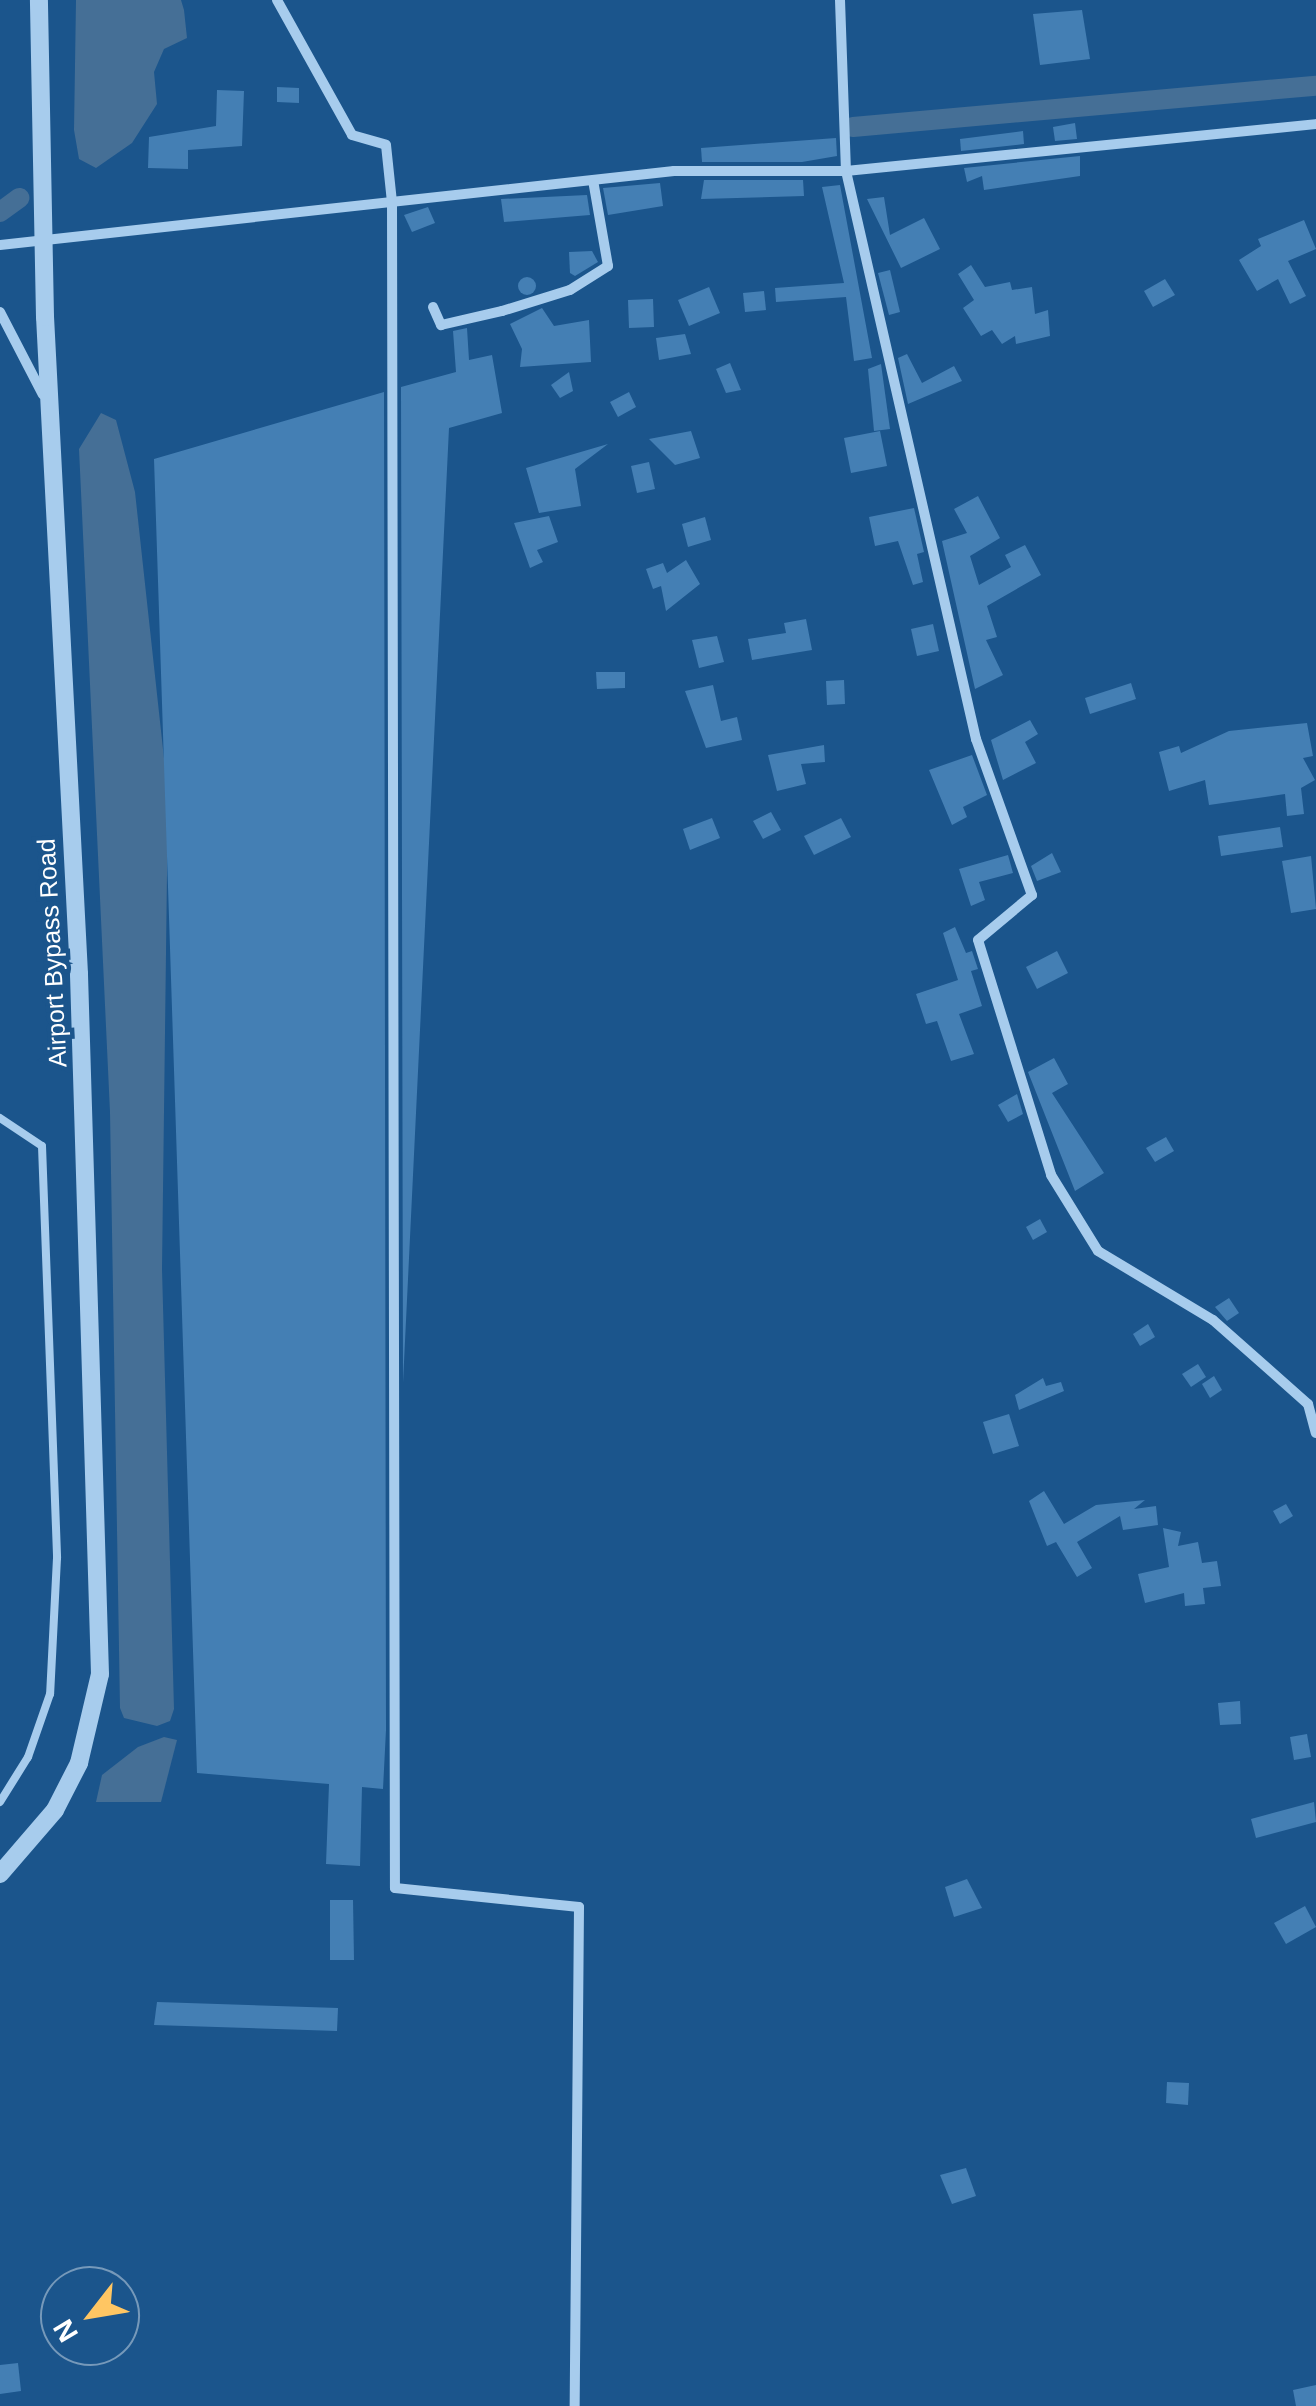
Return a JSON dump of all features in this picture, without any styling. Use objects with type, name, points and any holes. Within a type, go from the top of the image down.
[{"type":"street","name":"Airport Bypass Road","points":[[0,1874],[55,1810],[80,1762],[100,1674],[80,974],[50,417],[39,0]]},
{"type":"street","points":[[276,0],[352,135],[386,145],[392,202],[396,1888],[579,1907],[575,2406]]},
{"type":"street","points":[[840,0],[846,170],[901,390],[976,739],[1032,895],[978,940],[1051,1175],[1098,1251],[1212,1320],[1308,1404],[1316,1432]]},
{"type":"street","points":[[0,246],[43,236],[674,171],[846,170],[1316,124]]},
{"type":"street","points":[[433,307],[441,324],[502,311],[570,290],[608,266],[593,180]]},
{"type":"street","points":[[0,312],[37,373],[50,417]]},
{"type":"lane","points":[[0,1118],[42,1146],[57,1558],[50,1694],[28,1756],[0,1802]]},
{"type":"water","points":[[76,0],[181,0],[184,10],[187,38],[164,49],[154,72],[157,104],[132,143],[96,168],[79,159],[74,130]]},
{"type":"water","points":[[101,413],[116,420],[135,492],[168,795],[162,1269],[174,1709],[170,1721],[157,1726],[124,1718],[120,1708],[110,1112],[79,449]]},
{"type":"water","points":[[164,1737],[177,1740],[161,1802],[96,1802],[102,1775],[138,1747]]},
{"type":"building","points":[[1082,10],[1090,59],[1040,65],[1033,14]]},
{"type":"building","points":[[277,87],[299,88],[299,103],[277,102]]},
{"type":"building","points":[[217,90],[244,91],[242,146],[188,150],[188,169],[148,168],[149,137],[216,126]]},
{"type":"building","points":[[1075,123],[1077,139],[1055,141],[1053,127]]},
{"type":"building","points":[[1023,131],[1024,144],[961,151],[960,139]]},
{"type":"building","points":[[836,138],[837,156],[802,162],[702,162],[701,148]]},
{"type":"building","points":[[1080,156],[1080,176],[984,190],[982,176],[967,182],[964,168]]},
{"type":"building","points":[[704,180],[803,180],[804,196],[701,199]]},
{"type":"building","points":[[660,183],[663,206],[608,215],[603,188]]},
{"type":"building","points":[[840,185],[872,358],[854,361],[846,297],[776,302],[775,288],[844,283],[822,187]]},
{"type":"building","points":[[587,195],[590,215],[504,222],[501,199]]},
{"type":"building","points":[[884,197],[890,235],[924,218],[940,249],[901,268],[867,199]]},
{"type":"building","points":[[428,207],[435,223],[412,232],[404,215]]},
{"type":"building","points":[[1304,220],[1316,249],[1288,261],[1306,296],[1290,304],[1278,279],[1257,291],[1239,260],[1261,246],[1258,239]]},
{"type":"building","points":[[592,251],[598,262],[575,276],[570,273],[569,252]]},
{"type":"building","points":[[971,265],[985,287],[1010,282],[1012,290],[1032,287],[1035,314],[1048,310],[1050,336],[1016,344],[1015,336],[1002,344],[992,330],[981,336],[963,308],[974,300],[958,274]]},
{"type":"building","points":[[890,270],[900,312],[889,315],[878,273]]},
{"type":"building","points":[[527,277],[536,286],[527,295],[518,286]]},
{"type":"building","points":[[1165,279],[1175,295],[1153,307],[1144,291]]},
{"type":"building","points":[[709,287],[720,313],[689,326],[678,300]]},
{"type":"building","points":[[764,291],[766,310],[745,312],[743,293]]},
{"type":"building","points":[[653,299],[654,327],[629,328],[628,300]]},
{"type":"building","points":[[542,308],[554,326],[589,320],[591,362],[520,367],[522,349],[510,324]]},
{"type":"building","points":[[467,328],[469,360],[492,355],[502,413],[449,428],[403,1383],[401,387],[456,372],[453,331]]},
{"type":"building","points":[[685,334],[691,354],[659,360],[656,338]]},
{"type":"building","points":[[907,354],[922,383],[954,366],[962,381],[908,404],[898,358]]},
{"type":"building","points":[[730,363],[741,390],[726,393],[716,369]]},
{"type":"building","points":[[881,364],[890,429],[874,431],[868,369]]},
{"type":"building","points":[[569,372],[573,391],[560,398],[551,385]]},
{"type":"building","points":[[384,392],[386,1730],[383,1789],[362,1787],[360,1866],[326,1864],[329,1784],[197,1773],[154,459]]},
{"type":"building","points":[[629,392],[636,407],[618,417],[610,402]]},
{"type":"building","points":[[691,431],[700,458],[675,465],[649,439]]},
{"type":"building","points":[[880,431],[887,466],[851,473],[844,438]]},
{"type":"building","points":[[608,444],[575,469],[581,506],[539,513],[526,468]]},
{"type":"building","points":[[649,462],[655,489],[637,493],[631,466]]},
{"type":"building","points":[[978,496],[1000,538],[970,556],[979,585],[1011,567],[1005,555],[1025,545],[1041,575],[987,606],[997,637],[986,640],[1003,675],[975,689],[942,541],[967,533],[954,509]]},
{"type":"building","points":[[914,508],[924,552],[917,554],[923,582],[913,585],[898,541],[875,546],[869,517]]},
{"type":"building","points":[[549,516],[558,542],[537,550],[543,562],[530,568],[514,523]]},
{"type":"building","points":[[705,517],[711,540],[688,547],[682,524]]},
{"type":"building","points":[[686,560],[700,584],[666,611],[661,586],[653,589],[646,569],[663,563],[667,573]]},
{"type":"building","points":[[806,619],[812,650],[752,660],[748,639],[786,633],[784,623]]},
{"type":"building","points":[[933,624],[939,651],[917,656],[911,629]]},
{"type":"building","points":[[717,636],[724,662],[699,668],[692,640]]},
{"type":"building","points":[[596,672],[625,672],[625,688],[597,689]]},
{"type":"building","points":[[844,680],[845,704],[827,705],[826,681]]},
{"type":"building","points":[[1131,683],[1136,699],[1090,714],[1085,698]]},
{"type":"building","points":[[713,685],[721,721],[737,717],[742,740],[706,748],[685,691]]},
{"type":"building","points":[[1030,720],[1038,734],[1025,742],[1036,763],[1003,780],[991,740]]},
{"type":"building","points":[[1307,723],[1313,756],[1303,758],[1315,780],[1301,788],[1304,814],[1287,816],[1285,794],[1209,805],[1205,780],[1169,791],[1159,752],[1179,746],[1181,753],[1229,731]]},
{"type":"building","points":[[824,745],[825,762],[801,764],[806,784],[777,791],[768,755]]},
{"type":"building","points":[[972,755],[987,795],[963,807],[967,817],[952,825],[929,770]]},
{"type":"building","points":[[771,812],[781,830],[763,839],[753,821]]},
{"type":"building","points":[[712,818],[720,838],[690,850],[683,829]]},
{"type":"building","points":[[841,818],[851,837],[814,855],[804,836]]},
{"type":"building","points":[[1280,827],[1283,847],[1221,856],[1218,836]]},
{"type":"building","points":[[1052,853],[1061,872],[1037,881],[1031,866]]},
{"type":"building","points":[[1008,855],[1013,873],[979,882],[985,900],[971,906],[959,869]]},
{"type":"building","points":[[1311,856],[1316,909],[1291,913],[1282,861]]},
{"type":"building","points":[[955,927],[966,953],[972,951],[978,969],[971,971],[982,1006],[959,1014],[974,1054],[951,1061],[937,1021],[926,1024],[916,994],[958,980],[943,933]]},
{"type":"building","points":[[1057,951],[1068,973],[1037,989],[1026,967]]},
{"type":"building","points":[[1054,1058],[1068,1084],[1052,1093],[1104,1173],[1075,1191],[1028,1072]]},
{"type":"building","points":[[1017,1094],[1023,1114],[1008,1122],[998,1105]]},
{"type":"building","points":[[1166,1137],[1174,1151],[1155,1162],[1146,1148]]},
{"type":"building","points":[[1040,1219],[1047,1232],[1033,1240],[1026,1227]]},
{"type":"building","points":[[1229,1298],[1239,1313],[1227,1321],[1215,1307]]},
{"type":"building","points":[[1148,1324],[1155,1337],[1140,1346],[1133,1334]]},
{"type":"building","points":[[1198,1364],[1206,1377],[1191,1387],[1182,1374]]},
{"type":"building","points":[[1214,1376],[1222,1390],[1210,1398],[1202,1384]]},
{"type":"building","points":[[1043,1378],[1046,1386],[1061,1382],[1064,1391],[1019,1410],[1015,1395]]},
{"type":"building","points":[[1009,1414],[1019,1446],[993,1454],[983,1422]]},
{"type":"building","points":[[1044,1491],[1064,1524],[1096,1505],[1145,1500],[1134,1509],[1156,1506],[1158,1525],[1123,1530],[1120,1516],[1077,1542],[1092,1568],[1077,1577],[1056,1542],[1047,1546],[1029,1501]]},
{"type":"building","points":[[1286,1504],[1293,1516],[1280,1524],[1273,1511]]},
{"type":"building","points":[[1163,1528],[1181,1532],[1178,1546],[1198,1542],[1202,1563],[1217,1561],[1221,1586],[1203,1588],[1205,1604],[1185,1606],[1184,1593],[1145,1603],[1138,1574],[1169,1567]]},
{"type":"building","points":[[1240,1701],[1241,1724],[1220,1725],[1218,1703]]},
{"type":"building","points":[[1307,1734],[1311,1757],[1294,1760],[1290,1737]]},
{"type":"building","points":[[1314,1802],[1316,1822],[1256,1838],[1251,1819]]},
{"type":"building","points":[[967,1879],[982,1908],[954,1917],[945,1887]]},
{"type":"building","points":[[330,1900],[353,1900],[354,1960],[330,1960]]},
{"type":"building","points":[[1305,1906],[1316,1927],[1286,1944],[1274,1923]]},
{"type":"building","points":[[157,2002],[338,2008],[337,2031],[154,2025]]},
{"type":"building","points":[[1167,2082],[1189,2083],[1188,2105],[1166,2103]]},
{"type":"building","points":[[966,2168],[976,2196],[952,2204],[940,2175]]},
{"type":"building","points":[[18,2363],[21,2391],[0,2394],[0,2365]]},
{"type":"building","points":[[1316,2385],[1316,2406],[1296,2406],[1293,2390]]},
{"type":"waterway","points":[[853,127],[1316,86]]},
{"type":"waterway","points":[[0,212],[19,198]]}]
